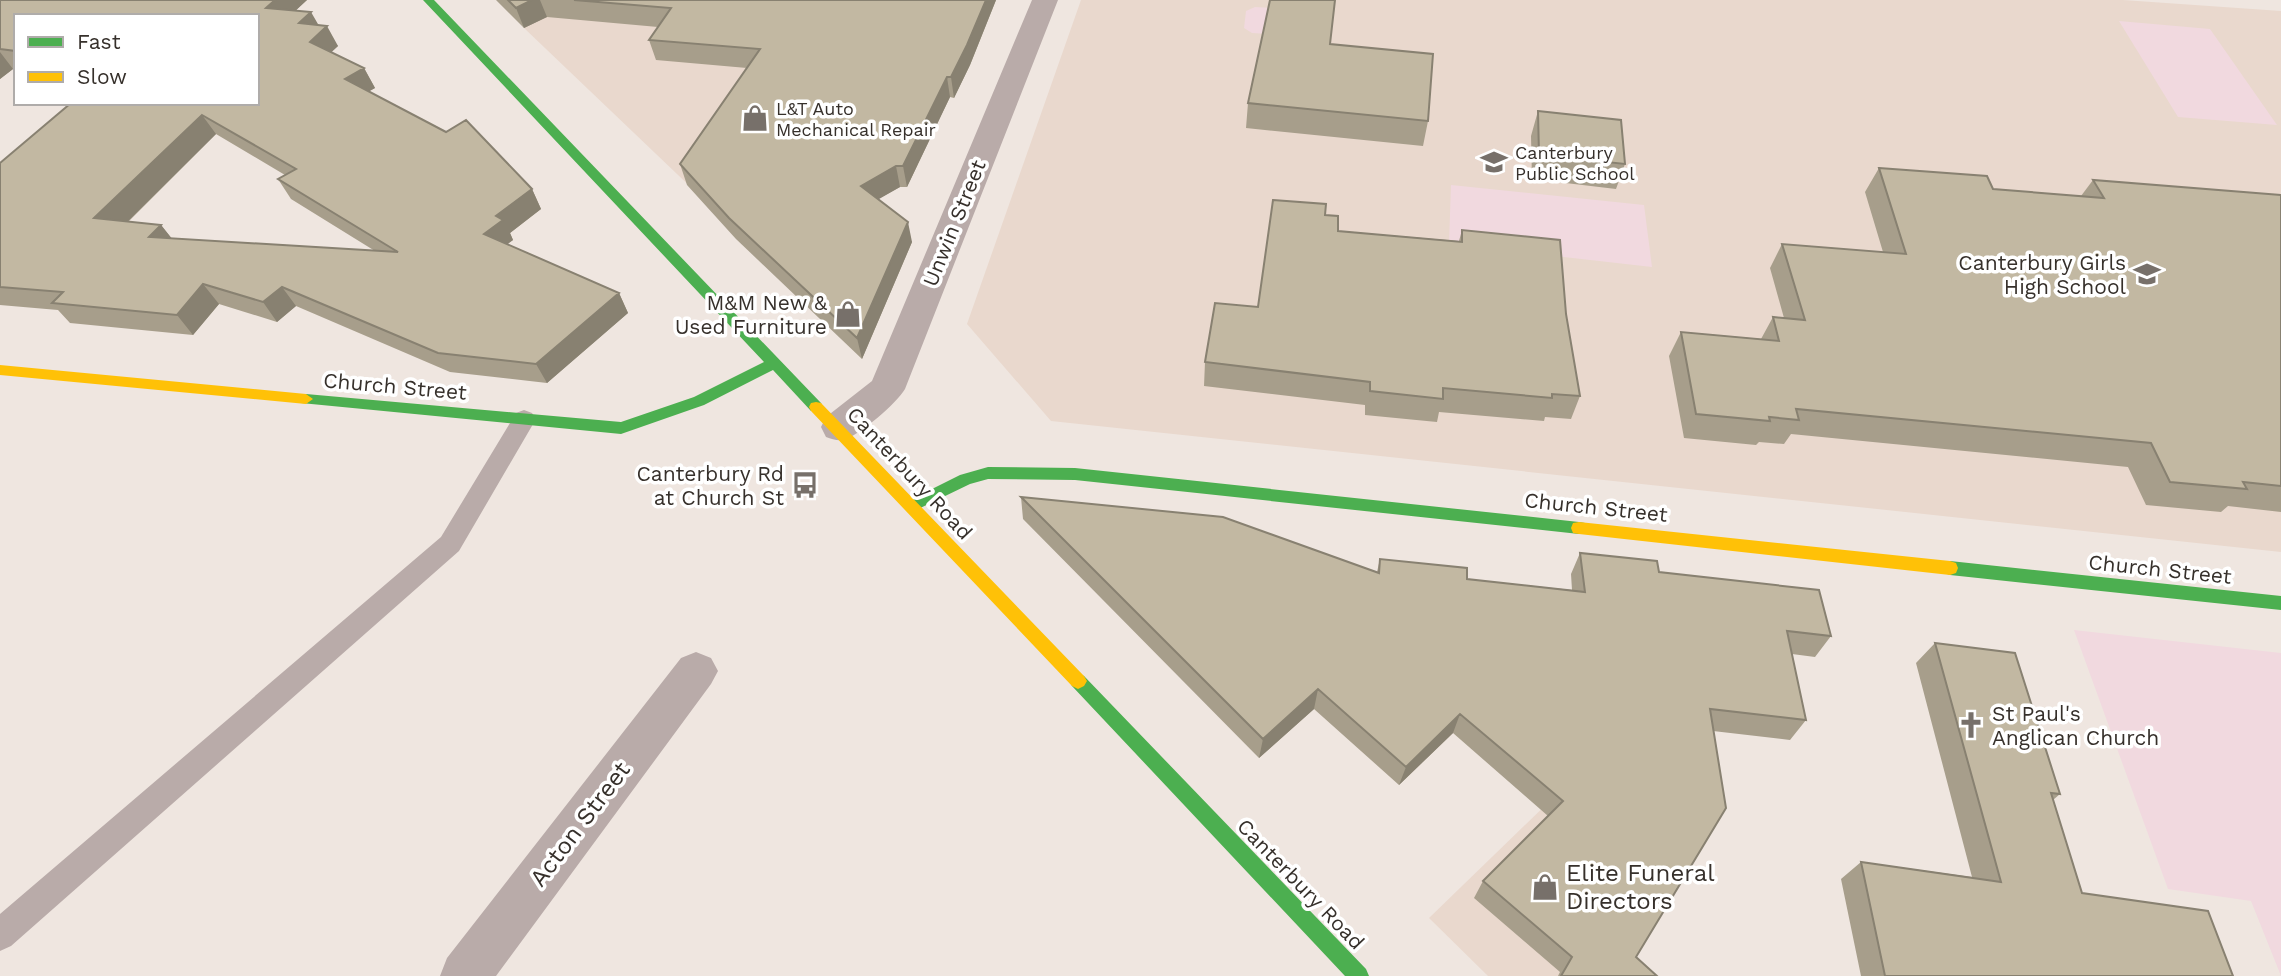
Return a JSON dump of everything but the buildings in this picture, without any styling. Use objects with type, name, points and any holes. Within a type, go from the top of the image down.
[{"type":"main road","name":"Canterbury Road","points":[[428,0],[773,364],[839,427],[1359,976]]},
{"type":"main road","name":"Church Street","points":[[0,370],[621,428],[663,418],[702,402],[773,364]]},
{"type":"main road","name":"Church Street","points":[[912,506],[966,479],[988,473],[1074,474],[2281,603]]},
{"type":"street","name":"Unwin Street","points":[[839,427],[887,389],[1045,0]]},
{"type":"street","name":"Acton Street","points":[[465,976],[696,671]]},
{"type":"lane","points":[[0,935],[450,544],[524,419]]},
{"type":"shaded area","points":[[577,0],[841,21],[721,216],[524,28]]},
{"type":"shaded area","name":"Canterbury Public School","points":[[1081,0],[2123,0],[2281,11],[2281,552],[1051,421],[967,324]]},
{"type":"shaded area","points":[[1255,7],[1288,9],[1282,35],[1252,33],[1244,28],[1246,11]]},
{"type":"shaded area","points":[[2119,21],[2210,29],[2277,125],[2178,117]]},
{"type":"shaded area","points":[[1451,185],[1644,205],[1652,267],[1449,244]]},
{"type":"shaded area","points":[[2074,630],[2281,653],[2281,976],[2251,901],[2168,889]]},
{"type":"shaded area","name":"Elite Funeral Directors","points":[[1588,764],[1619,976],[1488,976],[1429,918]]},
{"type":"traffic: fast","points":[[428,0],[816,407]]},
{"type":"traffic: fast","points":[[306,399],[621,428],[699,401],[773,364]]},
{"type":"traffic: fast","points":[[912,506],[966,479],[988,473],[1075,474],[1579,528]]},
{"type":"traffic: fast","points":[[1950,568],[2281,603]]},
{"type":"traffic: fast","points":[[1078,681],[1359,976]]},
{"type":"traffic: slow","points":[[0,370],[306,399]]},
{"type":"traffic: slow","points":[[816,407],[1078,681]]},
{"type":"traffic: slow","points":[[1579,528],[1950,568]]},
{"type":"place","name":"L&T Auto Mechanical Repair","points":[[755,118]]},
{"type":"place","name":"Canterbury Public School","points":[[1494,162]]},
{"type":"place","name":"Canterbury Girls High School","points":[[2147,274]]},
{"type":"place","name":"M&M New & Used Furniture","points":[[848,314]]},
{"type":"place","name":"Canterbury Rd at Church St","points":[[805,485]]},
{"type":"place","name":"St Paul's Anglican Church","points":[[1971,725]]},
{"type":"place","name":"Elite Funeral Directors","points":[[1545,887]]}]
